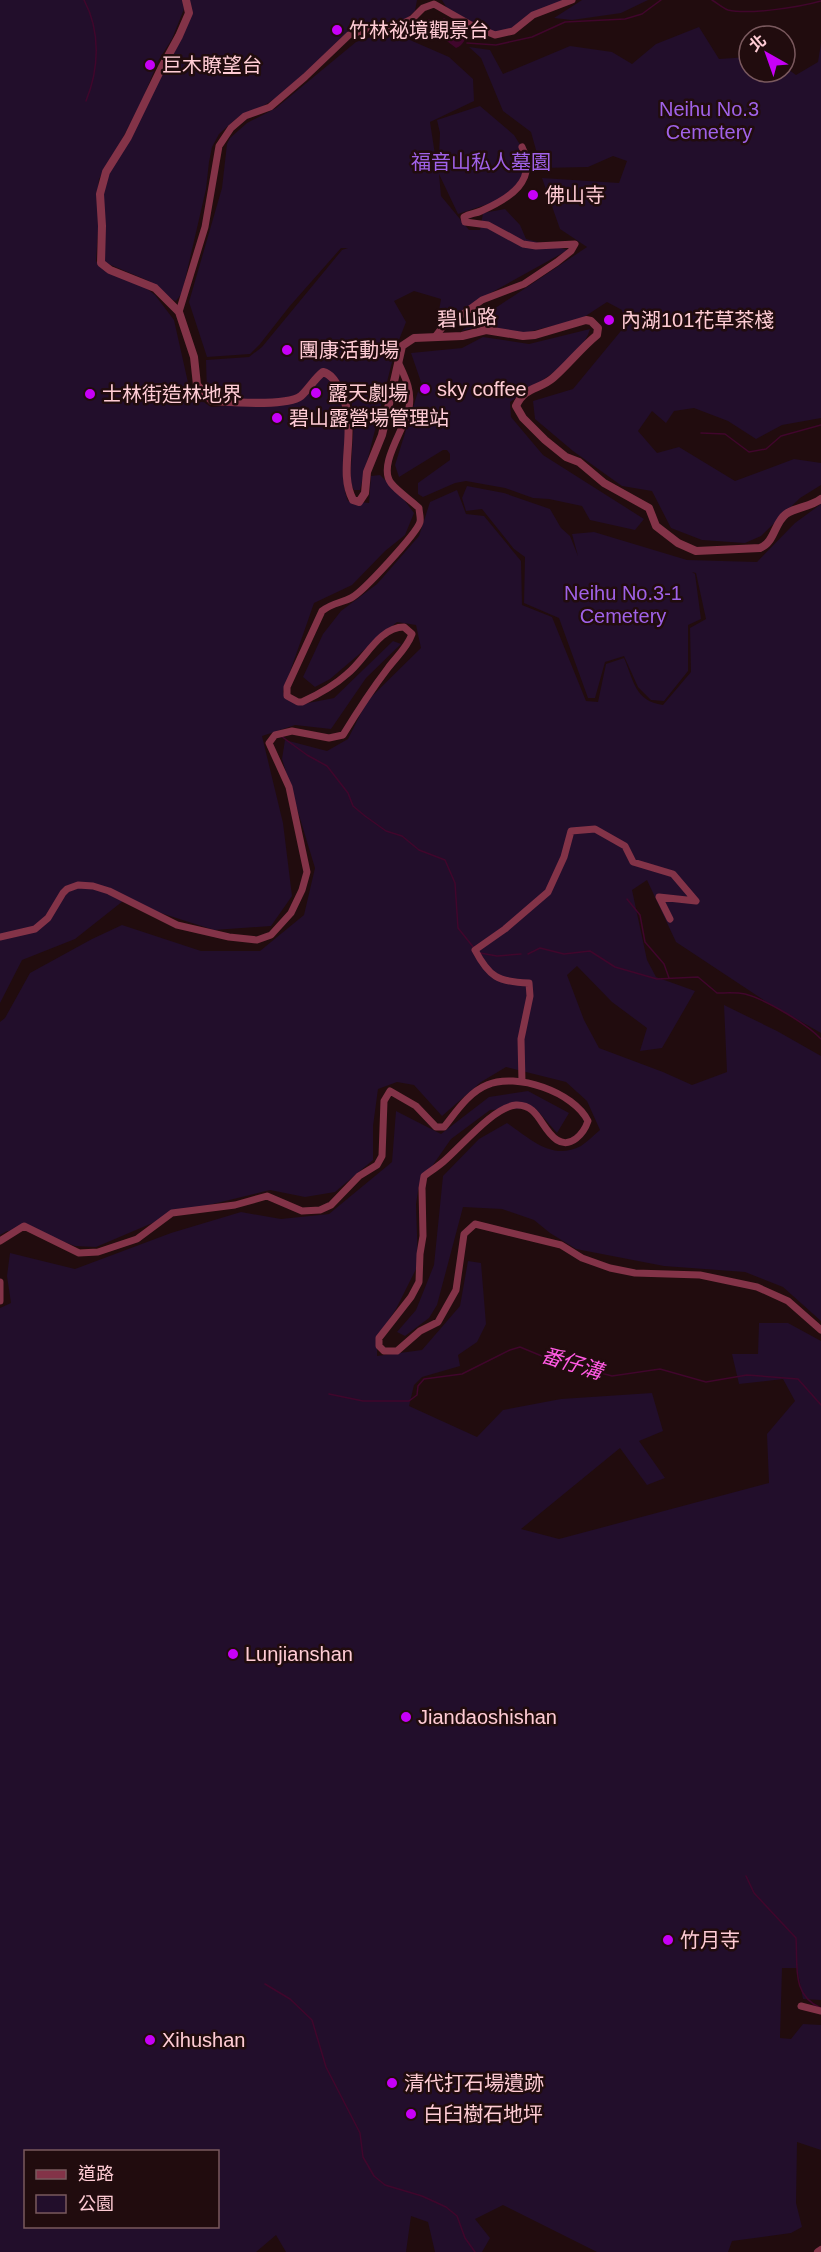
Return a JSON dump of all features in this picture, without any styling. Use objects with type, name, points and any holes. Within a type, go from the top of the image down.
[{"type":"street","name":"碧山路","points":[[186,0],[189,13],[179,36],[128,137],[106,171],[100,194],[101,263],[110,270],[155,288],[179,312],[194,357],[197,385],[212,401],[247,403],[290,401],[303,394],[323,372],[330,375],[344,398],[349,414],[347,478],[350,495],[353,500],[359,502],[365,493],[367,472],[382,435],[402,346],[408,340],[462,336],[486,330],[523,336],[547,333],[586,320],[594,323],[598,328],[597,334],[551,380],[520,397],[516,406],[523,418],[566,457],[579,462],[604,483],[649,508],[656,526],[678,543],[696,551],[760,548],[766,545],[786,514],[809,507],[821,499]]},
{"type":"street","points":[[179,312],[205,227],[219,146],[231,128],[245,116],[270,107],[349,35],[369,29],[402,24],[412,19],[423,8],[434,4],[471,25],[495,35],[513,31],[533,15],[572,0]]},
{"type":"street","points":[[435,337],[448,320],[463,314],[482,300],[524,284],[557,262],[571,251],[575,244],[536,246],[523,244],[488,225],[465,222],[464,218],[470,213],[480,212],[514,192],[520,185],[527,174],[528,159],[522,147]]},
{"type":"street","points":[[0,937],[35,930],[48,918],[63,893],[78,885],[93,886],[109,891],[177,925],[229,937],[264,939],[277,931],[291,913],[302,890],[307,872],[306,863],[296,828],[289,787],[269,742],[275,735],[292,731],[329,738],[344,735],[389,667],[409,644],[412,634],[404,627],[396,627],[376,642],[348,674],[302,702],[287,696],[287,687],[322,611],[331,604],[352,597],[392,558],[420,523],[419,508],[391,483],[387,474],[391,454],[409,409],[409,385],[399,364]]},
{"type":"street","points":[[522,1082],[521,1039],[530,996],[529,983],[506,982],[484,969],[475,950],[505,929],[548,892],[564,857],[571,831],[595,829],[625,846],[633,862],[673,874],[696,901],[659,897],[670,919]]},
{"type":"street","points":[[0,1241],[24,1226],[79,1253],[98,1252],[137,1239],[172,1213],[235,1205],[267,1196],[302,1211],[320,1210],[331,1205],[359,1176],[377,1165],[382,1156],[384,1101],[390,1091],[416,1106],[436,1127],[444,1127],[462,1104],[484,1086],[493,1083],[522,1082],[567,1097],[585,1114],[588,1121],[584,1133],[573,1141],[556,1140],[536,1113],[527,1106],[514,1105],[490,1118],[442,1163],[424,1176],[423,1236],[419,1282],[411,1297],[379,1338],[379,1346],[384,1351],[397,1351],[420,1331],[438,1322],[456,1290],[464,1234],[475,1224],[561,1245],[582,1258],[610,1268],[635,1273],[700,1275],[757,1287],[788,1301],[821,1330]]},
{"type":"street","points":[[0,1282],[0,1301]]},
{"type":"street","points":[[801,2006],[821,2011]]},
{"type":"green space","name":"福音山私人墓園","points":[[0,0],[183,0],[184,9],[172,39],[158,61],[142,101],[99,179],[96,261],[100,267],[145,287],[155,295],[174,320],[189,387],[211,407],[225,406],[226,395],[207,393],[206,360],[249,357],[262,347],[342,250],[348,248],[341,248],[250,354],[207,357],[189,302],[222,188],[227,144],[230,138],[247,123],[276,108],[356,42],[386,32],[401,31],[403,37],[449,57],[473,79],[474,101],[430,122],[438,174],[440,133],[437,120],[480,106],[514,135],[529,159],[518,185],[500,200],[458,214],[439,174],[441,196],[469,230],[480,230],[483,213],[505,209],[520,225],[526,239],[568,250],[478,300],[436,328],[441,299],[414,291],[394,301],[406,322],[395,350],[360,490],[354,490],[350,483],[354,419],[351,398],[344,465],[345,491],[348,501],[369,503],[371,476],[380,475],[414,513],[405,535],[385,551],[352,585],[314,603],[283,692],[298,705],[334,698],[393,641],[401,644],[366,678],[331,729],[295,725],[262,736],[283,823],[292,896],[271,926],[214,930],[123,901],[75,939],[22,960],[0,1003]]},
{"type":"green space","points":[[188,0],[417,0],[415,11],[406,19],[355,32],[276,98],[237,118],[219,134],[212,147],[206,189],[182,293],[176,301],[149,281],[106,263],[103,259],[103,197],[109,170],[179,41]]},
{"type":"green space","points":[[442,0],[567,0],[513,29],[494,33],[448,10]]},
{"type":"green space","points":[[582,0],[648,0],[621,13],[572,20],[554,18]]},
{"type":"green space","name":"Neihu No.3 Cemetery","points":[[699,27],[719,59],[737,58],[737,84],[797,84],[797,74],[818,62],[821,43],[821,418],[782,425],[756,439],[728,421],[694,408],[674,411],[666,423],[652,411],[638,431],[657,453],[679,447],[735,481],[794,459],[821,463],[821,485],[800,498],[761,536],[745,543],[702,540],[671,528],[652,491],[622,486],[573,451],[535,419],[533,401],[573,389],[625,326],[622,310],[607,302],[581,319],[520,334],[486,325],[461,331],[587,247],[560,229],[542,178],[619,183],[627,161],[613,156],[588,167],[541,168],[531,132],[503,111],[481,58],[469,47],[490,50],[503,74],[570,46],[612,52],[632,64],[656,44]]},
{"type":"green space","points":[[590,329],[586,340],[568,360],[510,402],[511,417],[543,455],[644,519],[635,530],[590,520],[582,506],[533,498],[505,488],[466,481],[455,483],[423,497],[418,494],[418,483],[450,460],[447,450],[443,450],[399,477],[395,465],[421,382],[411,353],[462,348],[483,337],[529,344]]},
{"type":"green space","name":"Neihu No.3-1 Cemetery","points":[[467,486],[504,493],[550,509],[561,528],[570,536],[578,556],[572,534],[594,532],[687,560],[757,562],[795,523],[821,504],[821,1033],[765,1001],[676,942],[647,880],[632,890],[647,960],[656,977],[695,991],[662,1048],[640,1051],[647,1028],[612,1002],[577,966],[567,975],[584,1020],[599,1048],[692,1085],[727,1072],[724,1005],[821,1056],[821,1321],[783,1287],[745,1272],[664,1266],[576,1249],[534,1220],[502,1209],[463,1207],[437,1305],[429,1318],[405,1336],[397,1332],[416,1310],[434,1265],[443,1176],[479,1139],[507,1123],[542,1146],[561,1151],[581,1146],[600,1130],[587,1101],[566,1082],[506,1067],[481,1082],[442,1116],[414,1085],[397,1082],[378,1089],[373,1126],[373,1160],[335,1192],[305,1197],[270,1190],[176,1213],[96,1247],[75,1246],[34,1231],[7,1231],[0,1235],[0,1022],[5,1018],[30,973],[122,925],[201,951],[260,951],[304,915],[315,868],[282,759],[285,740],[327,751],[348,739],[367,701],[421,648],[416,625],[397,622],[330,679],[315,687],[303,677],[323,634],[341,611],[377,584],[419,536],[430,502],[457,490],[466,514],[484,516],[521,561],[522,605],[552,617],[586,701],[598,702],[606,664],[624,658],[633,682],[641,694],[654,703],[663,705],[691,672],[690,628],[706,619],[696,573],[692,572],[695,574],[701,619],[688,625],[688,671],[664,701],[651,700],[638,687],[624,656],[605,662],[595,698],[588,698],[559,618],[524,603],[525,557],[514,549],[482,509],[466,511],[462,498]]},
{"type":"green space","points":[[528,1091],[569,1113],[557,1133],[535,1108],[490,1110],[451,1139],[419,1185],[416,1204],[418,1265],[396,1309],[377,1338],[377,1356],[422,1350],[460,1306],[468,1261],[481,1263],[486,1324],[477,1342],[458,1355],[460,1366],[422,1377],[414,1385],[409,1406],[477,1437],[503,1410],[561,1399],[652,1393],[663,1431],[639,1441],[665,1478],[647,1485],[620,1448],[521,1529],[559,1539],[769,1483],[767,1434],[795,1401],[783,1379],[739,1384],[732,1354],[758,1354],[759,1323],[788,1323],[821,1341],[821,2000],[803,1999],[797,1968],[782,1968],[780,2038],[791,2039],[803,2024],[821,2025],[821,2150],[797,2142],[796,2203],[802,2227],[791,2233],[732,2241],[728,2252],[597,2252],[503,2205],[475,2219],[490,2238],[482,2252],[435,2252],[428,2222],[411,2216],[406,2252],[286,2252],[276,2235],[256,2252],[0,2252],[0,1308],[11,1303],[7,1276],[10,1253],[75,1269],[171,1233],[241,1212],[281,1219],[329,1214],[392,1162],[396,1111],[441,1134],[489,1097]]},
{"type":"shaded area","points":[[444,18],[466,30],[464,40],[456,48],[443,38],[407,38],[404,36],[429,19],[439,22]]},
{"type":"waterway","points":[[84,0],[90,12],[96,38],[94,76],[86,101]]},
{"type":"waterway","points":[[467,43],[496,45],[532,37],[565,22],[625,19],[642,14],[661,0]]},
{"type":"waterway","points":[[712,0],[728,10],[748,12],[788,8],[821,1]]},
{"type":"waterway","points":[[701,433],[725,434],[749,452],[766,449],[781,436],[821,425]]},
{"type":"waterway","points":[[281,736],[327,766],[348,793],[353,806],[365,816],[386,831],[402,836],[419,850],[445,860],[455,883],[458,928],[474,948]]},
{"type":"waterway","points":[[627,899],[640,915],[645,942],[664,964],[669,978]]},
{"type":"waterway","name":"番仔溝","points":[[528,954],[540,948],[564,954],[590,951],[615,967],[657,979],[698,977],[717,993],[742,993],[774,1006],[796,1019],[821,1039]]},
{"type":"waterway","points":[[480,953],[497,956],[521,954]]},
{"type":"waterway","name":"番仔溝","points":[[329,1394],[363,1401],[409,1401],[417,1395],[418,1386],[424,1379],[462,1374],[520,1347],[549,1359],[612,1376],[660,1369],[706,1382],[747,1375],[798,1379],[821,1405]]},
{"type":"waterway","points":[[746,1876],[754,1893],[796,1938],[800,1988],[811,2002],[821,2008]]},
{"type":"waterway","points":[[265,1984],[290,1999],[312,2020],[326,2067],[360,2133],[363,2157],[374,2176],[385,2185],[422,2196],[446,2207],[457,2216],[465,2238],[475,2252]]},
{"type":"place","name":"竹林祕境觀景台","points":[[337,30]]},
{"type":"place","name":"巨木瞭望台","points":[[150,65]]},
{"type":"place","name":"佛山寺","points":[[533,195]]},
{"type":"place","name":"內湖101花草茶棧","points":[[609,320]]},
{"type":"place","name":"團康活動場","points":[[287,350]]},
{"type":"place","name":"sky coffee","points":[[425,389]]},
{"type":"place","name":"露天劇場","points":[[316,393]]},
{"type":"place","name":"士林街造林地界","points":[[90,394]]},
{"type":"place","name":"碧山露營場管理站","points":[[277,418]]},
{"type":"place","name":"Lunjianshan","points":[[233,1654]]},
{"type":"place","name":"Jiandaoshishan","points":[[406,1717]]},
{"type":"place","name":"竹月寺","points":[[668,1940]]},
{"type":"place","name":"Xihushan","points":[[150,2040]]},
{"type":"place","name":"清代打石場遺跡","points":[[392,2083]]},
{"type":"place","name":"白臼樹石地坪","points":[[411,2114]]}]
